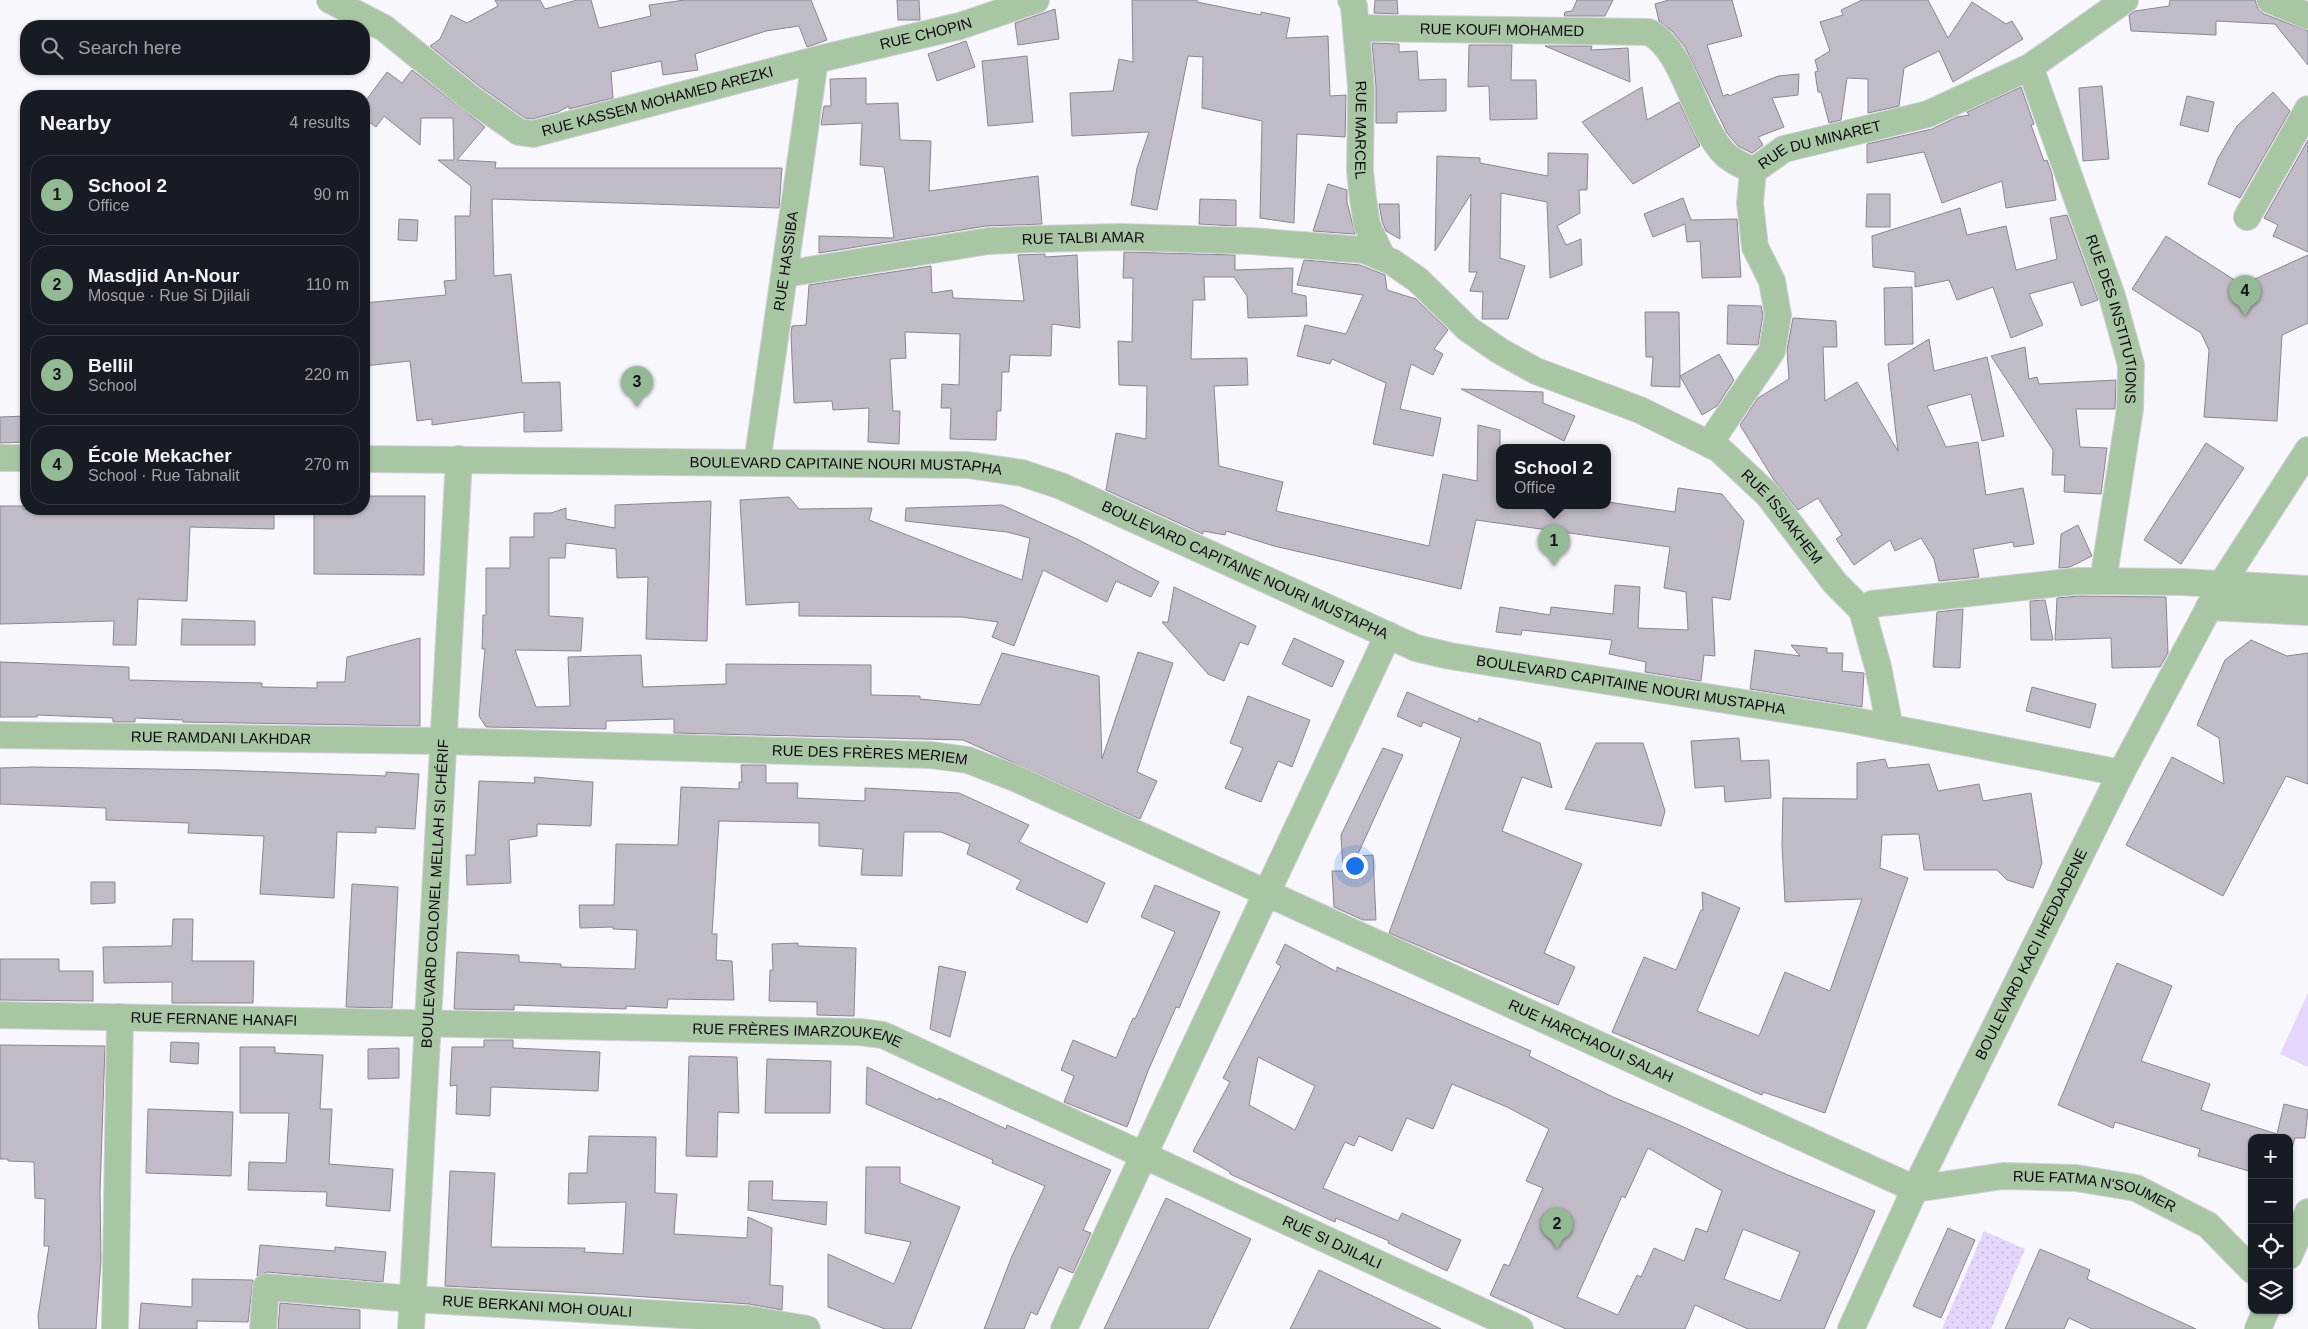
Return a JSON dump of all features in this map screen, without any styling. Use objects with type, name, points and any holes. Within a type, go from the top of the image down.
[{"type":"street","name":"RUE KASSEM MOHAMED AREZKI","points":[[330,0],[369,20]]},
{"type":"street","name":"RUE CHOPIN","points":[[816,60],[960,26],[1036,0]]},
{"type":"street","name":"RUE MARCEL","points":[[1350,0],[1354,6],[1361,87],[1360,171],[1362,190],[1367,225],[1382,257]]},
{"type":"street","name":"RUE DU MINARET","points":[[1709,444],[1772,351],[1778,314],[1772,281],[1754,248],[1750,203],[1754,171],[1784,149],[1928,114],[2030,67],[2125,0]]},
{"type":"street","points":[[2270,0],[2308,16]]},
{"type":"street","name":"RUE KASSEM MOHAMED AREZKI","points":[[370,21],[384,28],[473,100],[519,132],[533,134],[816,60]]},
{"type":"street","name":"RUE KOUFI MOHAMED","points":[[1356,28],[1649,32],[1660,38],[1674,56],[1710,135],[1727,156],[1754,171]]},
{"type":"street","name":"RUE HASSIBA","points":[[757,463],[816,60]]},
{"type":"street","name":"RUE DES INSTITUTIONS","points":[[2030,67],[2112,296],[2131,365],[2130,408],[2103,581]]},
{"type":"street","points":[[2247,217],[2308,109]]},
{"type":"street","name":"RUE TALBI AMAR","points":[[784,274],[988,241],[1035,238],[1121,237],[1252,241],[1364,250],[1382,257]]},
{"type":"street","name":"RUE ISSIAKHEM","points":[[1382,257],[1418,280],[1468,329],[1500,351],[1536,371],[1640,410],[1719,449],[1768,495],[1835,583],[1862,610]]},
{"type":"street","name":"BOULEVARD KACI IHEDDADENE","points":[[1851,1329],[1915,1189],[2120,773],[2221,585],[2308,450]]},
{"type":"street","points":[[0,458],[20,458]]},
{"type":"street","name":"BOULEVARD CAPITAINE NOURI MUSTAPHA","points":[[370,459],[968,465],[1022,473],[1061,486],[1416,648],[1450,656],[1841,718],[2120,773]]},
{"type":"street","name":"BOULEVARD COLONEL MELLAH SI CHÉRIF","points":[[411,1329],[426,1023],[459,459]]},
{"type":"street","points":[[1890,728],[1878,668],[1862,610],[1872,604],[2078,581],[2308,589]]},
{"type":"street","points":[[2209,607],[2308,612]]},
{"type":"street","points":[[1064,1329],[1142,1155],[1268,894],[1388,635]]},
{"type":"street","name":"RUE RAMDANI LAKHDAR","points":[[0,736],[443,741]]},
{"type":"street","name":"RUE DES FRÈRES MERIEM","points":[[443,741],[921,755],[968,760],[1017,779],[1268,894]]},
{"type":"street","name":"RUE HARCHAOUI SALAH","points":[[1268,894],[1915,1189]]},
{"type":"street","name":"RUE FERNANE HANAFI","points":[[0,1014],[426,1023]]},
{"type":"street","points":[[115,1329],[120,1017]]},
{"type":"street","name":"RUE FRÈRES IMARZOUKENE","points":[[426,1023],[850,1032],[883,1035],[1142,1155]]},
{"type":"street","name":"RUE SI DJILALI","points":[[1142,1155],[1520,1329]]},
{"type":"street","name":"RUE FATMA N'SOUMER","points":[[1915,1189],[2002,1176],[2076,1178],[2136,1188],[2208,1226],[2251,1269]]},
{"type":"street","points":[[2293,1247],[2308,1212]]},
{"type":"street","name":"RUE BERKANI MOH OUALI","points":[[263,1329],[266,1287],[689,1323],[748,1320],[807,1329]]},
{"type":"street","points":[[2258,1329],[2264,1314]]},
{"type":"shaded area","points":[[2308,993],[2308,1067],[2280,1054]]},
{"type":"shaded area","points":[[1984,1231],[2025,1249],[1991,1329],[1942,1329]]},
{"type":"building","points":[[495,0],[540,0],[545,9],[577,0],[591,0],[599,28],[651,16],[649,5],[685,0],[811,0],[827,40],[807,47],[799,26],[766,31],[695,54],[698,70],[663,75],[661,61],[611,72],[613,98],[569,109],[569,106],[558,112],[532,119],[525,118],[482,88],[430,46],[440,39],[451,15],[467,23],[498,6]]},
{"type":"building","points":[[897,0],[919,0],[920,20],[898,20]]},
{"type":"building","points":[[1132,0],[1197,0],[1197,2],[1261,15],[1261,12],[1290,18],[1286,38],[1328,36],[1330,96],[1346,95],[1345,137],[1297,134],[1294,223],[1260,218],[1262,121],[1202,108],[1203,57],[1188,56],[1157,210],[1131,205],[1137,168],[1149,132],[1072,136],[1070,93],[1113,91],[1119,59],[1133,62]]},
{"type":"building","points":[[1375,0],[1397,0],[1398,14],[1374,13]]},
{"type":"building","points":[[1577,0],[1613,0],[1605,16],[1564,16],[1565,12],[1572,11]]},
{"type":"building","points":[[1669,0],[1732,0],[1742,36],[1707,45],[1723,96],[1728,94],[1729,96],[1778,76],[1799,74],[1798,95],[1772,98],[1784,127],[1758,137],[1763,145],[1752,153],[1738,146],[1727,133],[1685,47],[1673,32],[1659,21],[1655,4]]},
{"type":"building","points":[[1862,0],[1928,0],[1948,38],[1972,2],[2006,24],[2012,21],[2023,39],[1953,82],[1939,51],[1904,68],[1899,106],[1868,113],[1868,79],[1847,78],[1841,120],[1829,123],[1821,92],[1818,92],[1815,72],[1818,71],[1815,60],[1830,51],[1820,22],[1843,15],[1841,10]]},
{"type":"building","points":[[2170,0],[2255,0],[2258,9],[2264,14],[2308,31],[2308,65],[2275,24],[2216,21],[2216,35],[2131,31],[2129,15],[2135,11],[2169,6]]},
{"type":"building","points":[[1055,9],[1059,39],[1018,45],[1015,23]]},
{"type":"building","points":[[966,41],[975,67],[937,81],[928,54]]},
{"type":"building","points":[[1372,43],[1399,44],[1399,52],[1417,51],[1419,80],[1446,79],[1446,111],[1397,112],[1397,123],[1376,123],[1376,86]]},
{"type":"building","points":[[1469,45],[1512,45],[1511,80],[1536,80],[1537,119],[1490,120],[1489,86],[1468,87]]},
{"type":"building","points":[[1545,46],[1592,46],[1591,50],[1628,48],[1630,82]]},
{"type":"building","points":[[1027,56],[1033,122],[988,126],[982,61]]},
{"type":"building","points":[[412,70],[485,127],[457,160],[496,162],[495,168],[782,168],[779,208],[492,199],[494,276],[511,274],[522,383],[560,382],[562,431],[524,432],[524,412],[432,425],[432,419],[417,421],[410,361],[370,365],[370,302],[446,295],[444,281],[456,280],[455,216],[470,216],[471,186],[438,160],[454,160],[453,118],[421,118],[420,145],[384,116],[376,127],[370,122],[370,95],[387,72],[402,83]]},
{"type":"building","points":[[866,78],[866,104],[898,103],[900,140],[931,141],[929,191],[1038,176],[1042,224],[986,226],[819,253],[819,236],[894,238],[884,167],[860,165],[862,123],[821,125],[824,106],[831,106],[830,79]]},
{"type":"building","points":[[2102,86],[2109,159],[2083,161],[2079,88]]},
{"type":"building","points":[[1642,87],[1647,120],[1679,102],[1700,146],[1633,184],[1582,122]]},
{"type":"building","points":[[2021,87],[2034,124],[2031,125],[2044,161],[2047,160],[2052,174],[2056,200],[2006,208],[2002,181],[1942,203],[1924,152],[1867,163],[1867,144],[1932,129],[1957,117],[1969,115],[1967,112]]},
{"type":"building","points":[[2273,92],[2290,111],[2240,198],[2208,184],[2218,158],[2237,126]]},
{"type":"building","points":[[2187,96],[2214,102],[2208,132],[2180,125]]},
{"type":"building","points":[[2308,140],[2308,252],[2273,236],[2278,225],[2264,218]]},
{"type":"building","points":[[1548,153],[1588,154],[1587,190],[1579,190],[1580,213],[1557,226],[1566,245],[1581,239],[1582,265],[1550,278],[1547,202],[1501,193],[1500,258],[1525,266],[1508,319],[1482,319],[1483,292],[1470,291],[1477,272],[1469,272],[1471,194],[1435,251],[1437,156],[1480,158],[1480,163],[1548,176]]},
{"type":"building","points":[[1328,184],[1347,190],[1347,202],[1355,234],[1313,231]]},
{"type":"building","points":[[1867,194],[1890,194],[1890,227],[1866,227]]},
{"type":"building","points":[[1683,198],[1691,220],[1737,219],[1741,277],[1702,278],[1700,241],[1687,242],[1685,224],[1653,237],[1644,214]]},
{"type":"building","points":[[1200,199],[1236,200],[1236,226],[1199,224]]},
{"type":"building","points":[[1379,204],[1399,204],[1400,239],[1386,231]]},
{"type":"building","points":[[1960,208],[1967,235],[2006,226],[2016,270],[2057,259],[2050,218],[2067,215],[2098,300],[2081,306],[2073,282],[2029,294],[2043,325],[2011,338],[1993,287],[1957,300],[1949,280],[1915,287],[1915,272],[1873,267],[1872,236]]},
{"type":"building","points":[[399,219],[418,220],[417,241],[398,240]]},
{"type":"building","points":[[2166,236],[2236,281],[2255,279],[2308,255],[2308,323],[2282,335],[2277,421],[2204,417],[2209,350],[2201,333],[2132,289]]},
{"type":"building","points":[[1124,252],[1235,255],[1235,270],[1293,268],[1292,293],[1306,296],[1307,316],[1248,318],[1247,296],[1234,277],[1204,277],[1205,300],[1193,300],[1191,359],[1247,358],[1248,385],[1214,386],[1219,466],[1283,482],[1276,511],[1429,546],[1443,474],[1477,481],[1478,425],[1500,430],[1500,444],[1496,444],[1496,509],[1611,509],[1611,502],[1675,512],[1678,488],[1722,494],[1744,521],[1730,600],[1712,597],[1715,656],[1704,655],[1701,681],[1645,672],[1646,662],[1609,654],[1612,640],[1522,630],[1521,635],[1496,632],[1500,607],[1550,615],[1551,607],[1613,614],[1615,585],[1640,587],[1638,628],[1688,630],[1686,592],[1664,588],[1670,547],[1476,520],[1461,589],[1274,546],[1226,531],[1225,535],[1203,531],[1203,534],[1106,490],[1116,433],[1146,439],[1147,386],[1119,385],[1118,341],[1132,342],[1133,278],[1123,278]]},
{"type":"building","points":[[1045,254],[1045,257],[1077,255],[1080,328],[1052,324],[1051,356],[1010,355],[1009,372],[1002,372],[1001,411],[997,411],[996,440],[950,439],[951,408],[941,408],[942,384],[959,385],[960,334],[905,332],[906,358],[890,359],[893,411],[900,411],[899,444],[868,442],[869,408],[833,410],[832,401],[794,403],[792,326],[806,325],[809,285],[931,266],[932,293],[952,290],[953,298],[1024,301],[1018,255]]},
{"type":"building","points":[[1304,260],[1360,265],[1385,275],[1387,290],[1416,299],[1448,330],[1434,349],[1443,354],[1433,375],[1411,364],[1400,409],[1441,418],[1433,456],[1373,444],[1386,383],[1332,359],[1330,364],[1297,356],[1305,325],[1346,334],[1363,295],[1297,285]]},
{"type":"building","points":[[1912,287],[1913,344],[1885,345],[1884,288]]},
{"type":"building","points":[[1728,305],[1761,306],[1763,315],[1758,345],[1727,344]]},
{"type":"building","points":[[1645,312],[1679,312],[1680,387],[1651,386],[1653,357],[1646,357]]},
{"type":"building","points":[[1793,318],[1836,321],[1837,347],[1823,347],[1825,401],[1857,382],[1898,451],[1888,364],[1929,339],[1934,371],[1987,357],[2004,436],[1982,441],[1971,394],[1927,406],[1946,447],[1978,442],[1986,495],[2023,488],[2034,544],[2014,547],[2013,542],[1973,549],[1979,577],[1939,581],[1934,559],[1921,538],[1895,551],[1890,540],[1854,565],[1836,539],[1842,535],[1818,498],[1798,510],[1774,480],[1740,425],[1758,398],[1789,379],[1787,350]]},
{"type":"building","points":[[2025,347],[2029,379],[2037,377],[2039,384],[2116,380],[2115,409],[2076,409],[2080,447],[2107,448],[2101,494],[2064,492],[2065,475],[2052,475],[2053,450],[1991,356]]},
{"type":"building","points":[[1719,354],[1734,380],[1717,406],[1702,415],[1680,376]]},
{"type":"building","points":[[1461,389],[1543,392],[1543,403],[1575,416],[1564,441]]},
{"type":"building","points":[[20,416],[20,442],[0,443],[0,417]]},
{"type":"building","points":[[2206,443],[2244,468],[2181,564],[2144,540]]},
{"type":"building","points":[[370,496],[425,496],[424,575],[314,574],[314,515],[370,515]]},
{"type":"building","points":[[789,497],[799,509],[872,508],[869,520],[1022,580],[1030,538],[1007,532],[905,521],[906,508],[1002,505],[1077,539],[1159,582],[1151,597],[1116,581],[1107,602],[1043,570],[1014,646],[992,637],[998,622],[961,617],[799,616],[799,602],[746,605],[740,500]]},
{"type":"building","points":[[711,501],[707,641],[646,639],[648,577],[617,578],[616,549],[566,543],[565,558],[549,558],[549,616],[583,618],[581,651],[515,650],[536,707],[570,706],[568,657],[641,655],[643,687],[726,684],[726,664],[871,665],[871,695],[920,696],[920,699],[980,705],[1002,653],[1099,676],[1102,759],[1138,652],[1173,663],[1137,772],[1157,781],[1140,819],[963,740],[674,733],[674,719],[606,721],[606,729],[486,727],[479,716],[485,649],[482,649],[483,615],[486,615],[486,568],[510,568],[510,537],[534,537],[534,513],[551,513],[566,508],[566,519],[615,528],[615,505]]},
{"type":"building","points":[[0,506],[20,506],[20,515],[274,515],[274,529],[190,527],[187,601],[138,599],[136,645],[113,645],[114,621],[0,624]]},
{"type":"building","points":[[2078,525],[2092,556],[2070,567],[2059,568],[2061,534]]},
{"type":"building","points":[[1174,587],[1256,626],[1248,645],[1240,642],[1224,681],[1208,674],[1162,622],[1168,622]]},
{"type":"building","points":[[2079,596],[2166,597],[2168,653],[2160,667],[2112,668],[2111,638],[2055,640],[2057,598]]},
{"type":"building","points":[[2045,600],[2053,640],[2031,640],[2030,601]]},
{"type":"building","points":[[1963,609],[1960,668],[1933,667],[1937,612]]},
{"type":"building","points":[[182,619],[255,621],[255,645],[181,645]]},
{"type":"building","points":[[420,638],[420,726],[183,722],[183,720],[135,718],[135,722],[113,722],[113,718],[37,715],[37,717],[0,717],[0,662],[129,667],[129,680],[262,683],[262,687],[317,688],[317,682],[345,682],[347,657]]},
{"type":"building","points":[[1294,638],[1344,661],[1332,687],[1282,664]]},
{"type":"building","points":[[2251,640],[2287,656],[2308,653],[2308,784],[2286,776],[2223,896],[2126,845],[2172,757],[2224,784],[2219,738],[2197,725],[2225,660]]},
{"type":"building","points":[[1791,645],[1827,648],[1827,653],[1843,653],[1842,671],[1864,673],[1862,707],[1750,689],[1755,650],[1800,656]]},
{"type":"building","points":[[2032,687],[2096,704],[2090,728],[2026,711]]},
{"type":"building","points":[[1407,692],[1478,722],[1479,718],[1540,743],[1552,788],[1522,777],[1502,831],[1582,864],[1544,953],[1575,967],[1558,1005],[1389,933],[1461,738],[1423,722],[1421,727],[1397,716]]},
{"type":"building","points":[[1248,696],[1310,720],[1292,767],[1278,761],[1261,802],[1225,788],[1243,748],[1230,743]]},
{"type":"building","points":[[1739,738],[1741,761],[1769,760],[1771,798],[1725,802],[1724,786],[1695,788],[1691,741]]},
{"type":"building","points":[[1596,743],[1643,743],[1665,811],[1661,826],[1565,809]]},
{"type":"building","points":[[1383,748],[1403,755],[1357,856],[1373,855],[1376,920],[1363,920],[1334,907],[1332,871],[1343,871],[1341,835]]},
{"type":"building","points":[[1885,759],[1888,768],[1929,764],[1938,791],[1979,784],[1983,801],[2031,793],[2042,863],[2033,888],[2007,880],[1997,870],[1924,870],[1919,834],[1882,835],[1880,868],[1908,878],[1825,1113],[1763,1092],[1762,1095],[1612,1032],[1644,957],[1676,970],[1701,910],[1703,910],[1702,892],[1740,908],[1697,1011],[1759,1036],[1785,972],[1830,991],[1862,899],[1785,902],[1782,845],[1783,798],[1857,799],[1857,763]]},
{"type":"building","points":[[741,765],[766,765],[766,783],[798,783],[797,798],[865,801],[865,788],[959,793],[1029,825],[1019,842],[1105,883],[1087,923],[1016,889],[1021,880],[967,854],[970,844],[941,832],[904,832],[902,876],[861,875],[863,849],[819,846],[819,823],[719,821],[712,934],[717,934],[716,960],[732,961],[734,1000],[668,999],[667,1008],[626,1006],[626,1009],[514,1005],[514,1010],[454,1009],[457,952],[519,955],[519,962],[561,964],[561,967],[635,969],[637,930],[613,929],[613,927],[580,928],[579,905],[614,905],[616,844],[678,845],[681,787],[739,789],[739,782],[742,782]]},
{"type":"building","points":[[0,768],[219,770],[386,776],[386,772],[419,774],[415,829],[376,827],[376,833],[337,832],[334,898],[260,894],[264,836],[188,833],[189,823],[106,820],[106,808],[0,804]]},
{"type":"building","points":[[534,777],[593,782],[591,826],[537,824],[537,836],[509,840],[511,883],[467,885],[466,855],[475,855],[479,781],[535,783]]},
{"type":"building","points":[[91,882],[115,882],[115,903],[91,904]]},
{"type":"building","points":[[352,884],[398,887],[392,1008],[346,1007]]},
{"type":"building","points":[[1155,885],[1220,912],[1179,1008],[1176,1007],[1148,1071],[1127,1127],[1064,1102],[1074,1076],[1061,1070],[1073,1040],[1116,1058],[1133,1018],[1135,1019],[1175,932],[1141,917]]},
{"type":"building","points":[[173,919],[193,919],[192,961],[254,961],[253,1003],[172,1003],[172,982],[104,983],[103,947],[172,946]]},
{"type":"building","points":[[798,943],[798,946],[856,948],[854,1016],[817,1015],[817,1002],[769,1001],[770,970],[773,970],[772,944]]},
{"type":"building","points":[[1285,944],[1337,972],[1337,967],[1531,1051],[1529,1056],[1613,1097],[1677,1124],[1776,1170],[1875,1211],[1824,1329],[1748,1329],[1695,1305],[1685,1329],[1566,1329],[1490,1295],[1504,1264],[1509,1266],[1543,1188],[1526,1181],[1549,1129],[1507,1107],[1452,1084],[1433,1129],[1407,1118],[1392,1151],[1359,1136],[1354,1146],[1345,1142],[1323,1188],[1398,1221],[1402,1213],[1461,1240],[1447,1271],[1388,1243],[1389,1241],[1336,1218],[1335,1222],[1230,1174],[1230,1172],[1193,1151],[1230,1082],[1223,1078],[1281,966],[1276,963]],"holes":[[[1258,1057],[1315,1086],[1295,1130],[1249,1105]],[[1648,1148],[1722,1191],[1707,1232],[1696,1228],[1684,1261],[1654,1248],[1641,1277],[1637,1275],[1618,1315],[1577,1297],[1622,1196],[1625,1198]],[[1743,1229],[1800,1252],[1780,1301],[1724,1279]]]},
{"type":"building","points":[[0,959],[59,959],[59,971],[93,971],[93,1001],[0,1000]]},
{"type":"building","points":[[2117,963],[2172,986],[2141,1061],[2210,1084],[2201,1110],[2277,1134],[2248,1134],[2248,1171],[2198,1156],[2200,1149],[2115,1122],[2113,1128],[2058,1105]]},
{"type":"building","points":[[939,966],[966,972],[950,1037],[930,1029]]},
{"type":"building","points":[[484,1040],[513,1040],[513,1048],[600,1052],[598,1091],[491,1087],[490,1116],[456,1114],[457,1085],[450,1086],[452,1047],[484,1047]]},
{"type":"building","points":[[171,1042],[199,1043],[198,1064],[170,1062]]},
{"type":"building","points":[[0,1045],[105,1046],[100,1192],[101,1260],[96,1329],[39,1329],[38,1316],[49,1246],[44,1246],[45,1199],[35,1198],[34,1162],[0,1159]]},
{"type":"building","points":[[240,1047],[275,1047],[275,1053],[323,1055],[320,1109],[332,1109],[329,1164],[393,1169],[390,1211],[326,1206],[327,1192],[248,1190],[249,1162],[286,1163],[289,1113],[240,1113]]},
{"type":"building","points":[[399,1048],[399,1078],[368,1079],[368,1049]]},
{"type":"building","points":[[689,1056],[737,1057],[739,1113],[718,1112],[717,1157],[686,1156]]},
{"type":"building","points":[[767,1059],[831,1061],[830,1113],[765,1113]]},
{"type":"building","points":[[867,1067],[1006,1129],[1007,1125],[1111,1170],[1083,1230],[1091,1233],[1073,1273],[1059,1267],[1037,1315],[1031,1312],[1024,1329],[984,1329],[1012,1256],[1045,1186],[992,1163],[993,1160],[866,1104]]},
{"type":"building","points":[[2284,1104],[2308,1110],[2305,1138],[2295,1138],[2293,1144],[2293,1134],[2277,1134]]},
{"type":"building","points":[[148,1109],[233,1112],[231,1176],[146,1173]]},
{"type":"building","points":[[589,1136],[656,1137],[655,1193],[677,1194],[674,1234],[747,1238],[748,1217],[772,1228],[770,1285],[783,1286],[782,1310],[749,1304],[445,1286],[450,1171],[495,1173],[491,1247],[585,1248],[584,1252],[623,1254],[626,1202],[568,1204],[569,1173],[587,1173]]},
{"type":"building","points":[[866,1167],[900,1167],[900,1183],[960,1207],[911,1329],[885,1329],[828,1307],[828,1254],[894,1284],[911,1242],[865,1233]]},
{"type":"building","points":[[749,1181],[773,1181],[772,1200],[827,1202],[826,1225],[748,1210]]},
{"type":"building","points":[[1166,1198],[1251,1239],[1208,1329],[1104,1329]]},
{"type":"building","points":[[1948,1228],[1975,1240],[1941,1318],[1913,1306]]},
{"type":"building","points":[[260,1245],[335,1251],[335,1247],[386,1252],[383,1282],[267,1272],[257,1276]]},
{"type":"building","points":[[2040,1249],[2090,1270],[2087,1279],[2196,1329],[2092,1329],[2069,1318],[2064,1329],[2005,1329]]},
{"type":"building","points":[[1319,1270],[1441,1329],[1290,1329]]},
{"type":"building","points":[[192,1279],[253,1280],[248,1322],[197,1321],[197,1329],[139,1329],[141,1303],[192,1307]]},
{"type":"building","points":[[280,1303],[360,1310],[360,1329],[278,1329]]},
{"type":"place","name":"École Mekacher","points":[[2245,316]]},
{"type":"place","name":"Bellil","points":[[637,407]]},
{"type":"place","name":"School 2","points":[[1554,566]]},
{"type":"place","name":"Masdjid An-Nour","points":[[1557,1249]]}]
